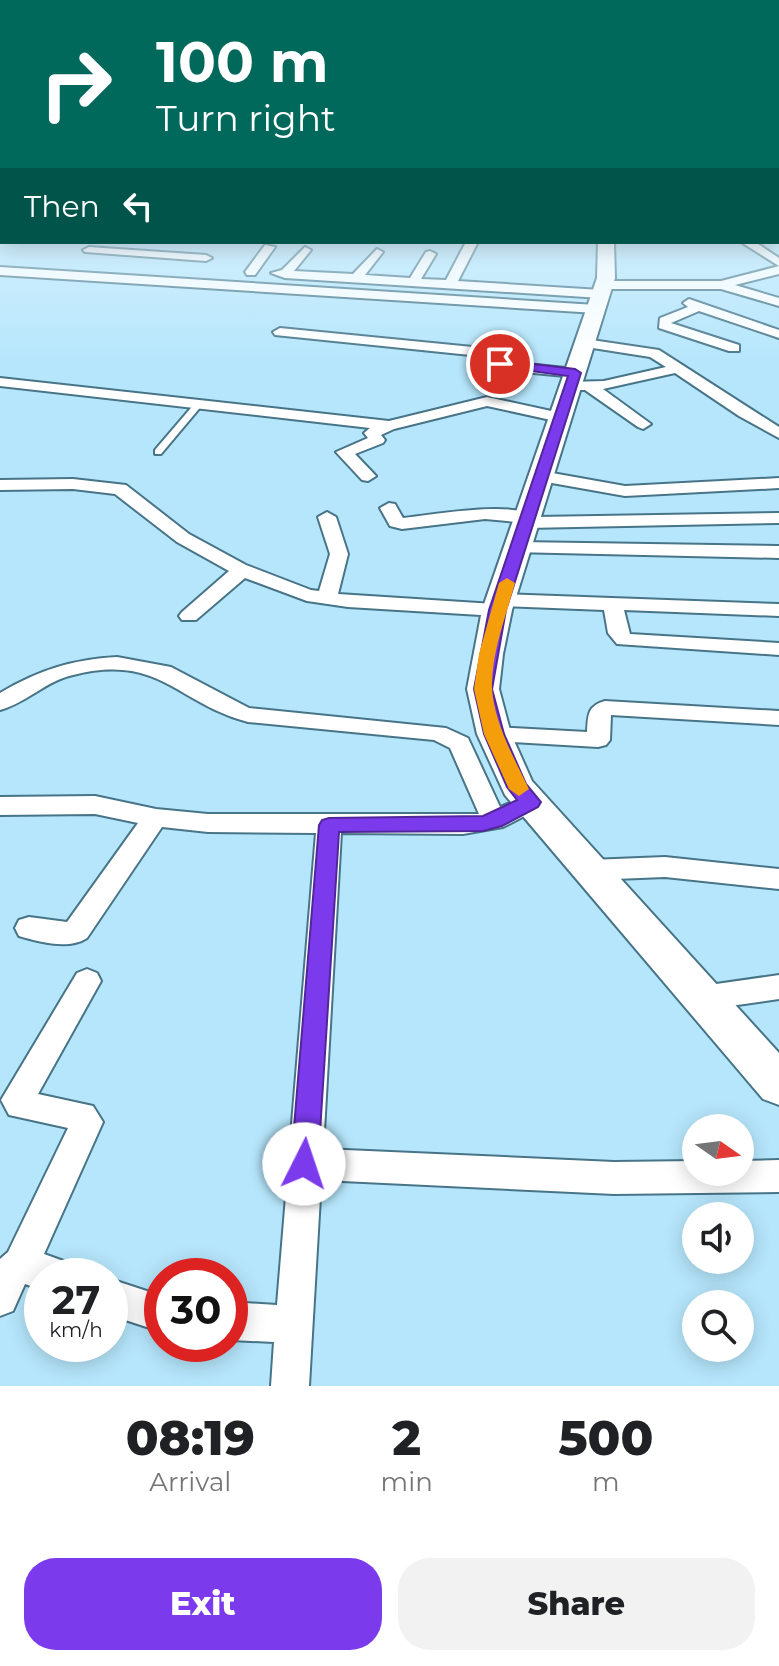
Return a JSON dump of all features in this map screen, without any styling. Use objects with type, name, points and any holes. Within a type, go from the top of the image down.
[{"type":"street","points":[[175,244],[204,253],[204,265],[183,283]]},
{"type":"street","points":[[451,283],[471,244]]},
{"type":"street","points":[[513,811],[517,787],[494,734],[483,689],[491,607],[518,525],[541,476],[552,415],[573,372],[605,244]]},
{"type":"street","points":[[750,244],[779,263]]},
{"type":"street","points":[[269,247],[244,271],[451,283],[590,299]]},
{"type":"street","points":[[89,250],[204,265]]},
{"type":"street","points":[[285,274],[305,250]]},
{"type":"street","points":[[356,278],[377,252]]},
{"type":"street","points":[[414,281],[430,254]]},
{"type":"street","points":[[764,313],[718,298],[726,286],[779,270]]},
{"type":"street","points":[[0,271],[183,283],[590,299],[684,285],[726,286],[779,302]]},
{"type":"street","points":[[684,285],[682,299],[779,334]]},
{"type":"street","points":[[700,306],[665,321],[664,325],[734,348]]},
{"type":"street","points":[[280,332],[498,354],[502,357],[502,366],[573,372],[676,369]]},
{"type":"street","points":[[573,372],[652,352],[779,433]]},
{"type":"street","points":[[573,372],[643,424]]},
{"type":"street","points":[[0,382],[389,426]]},
{"type":"street","points":[[368,476],[344,452],[377,440],[372,433],[389,426],[487,401],[552,415]]},
{"type":"street","points":[[541,476],[625,491],[779,483]]},
{"type":"street","points":[[0,485],[73,484],[120,489],[183,538],[242,570],[307,595],[491,607],[613,603],[779,610]]},
{"type":"street","points":[[389,508],[396,522],[402,524],[476,515],[518,525],[779,552]]},
{"type":"street","points":[[327,517],[339,554],[327,598]]},
{"type":"street","points":[[518,525],[779,518]]},
{"type":"street","points":[[189,616],[242,570]]},
{"type":"street","points":[[613,603],[618,633],[624,640],[779,649]]},
{"type":"street","points":[[729,607],[740,646]]},
{"type":"street","points":[[0,703],[55,673],[139,665],[160,670],[220,707],[248,715],[438,733],[460,743],[513,811],[590,870],[779,1085]]},
{"type":"street","points":[[494,734],[598,740],[600,711],[605,708],[779,718]]},
{"type":"street","points":[[0,806],[95,805],[156,818],[208,823],[329,825],[463,825],[513,811]]},
{"type":"street","points":[[29,928],[71,934],[77,930],[156,818]]},
{"type":"street","points":[[290,1386],[329,825]]},
{"type":"street","points":[[590,870],[665,867],[779,879]]},
{"type":"street","points":[[0,1298],[11,1273],[21,1265],[87,1122],[78,1115],[20,1105],[17,1100],[87,981]]},
{"type":"street","points":[[702,998],[779,987]]},
{"type":"street","points":[[304,1164],[614,1178],[779,1176]]},
{"type":"street","points":[[248,1322],[293,1325]]},
{"type":"lane","points":[[158,452],[199,404]]},
{"type":"slow traffic","points":[[507,583],[497,610],[483,689],[494,734],[519,789]]},
{"type":"route","points":[[304,1164],[329,825],[483,824],[531,802],[517,787],[494,734],[483,689],[497,610],[575,373],[500,364]]}]
